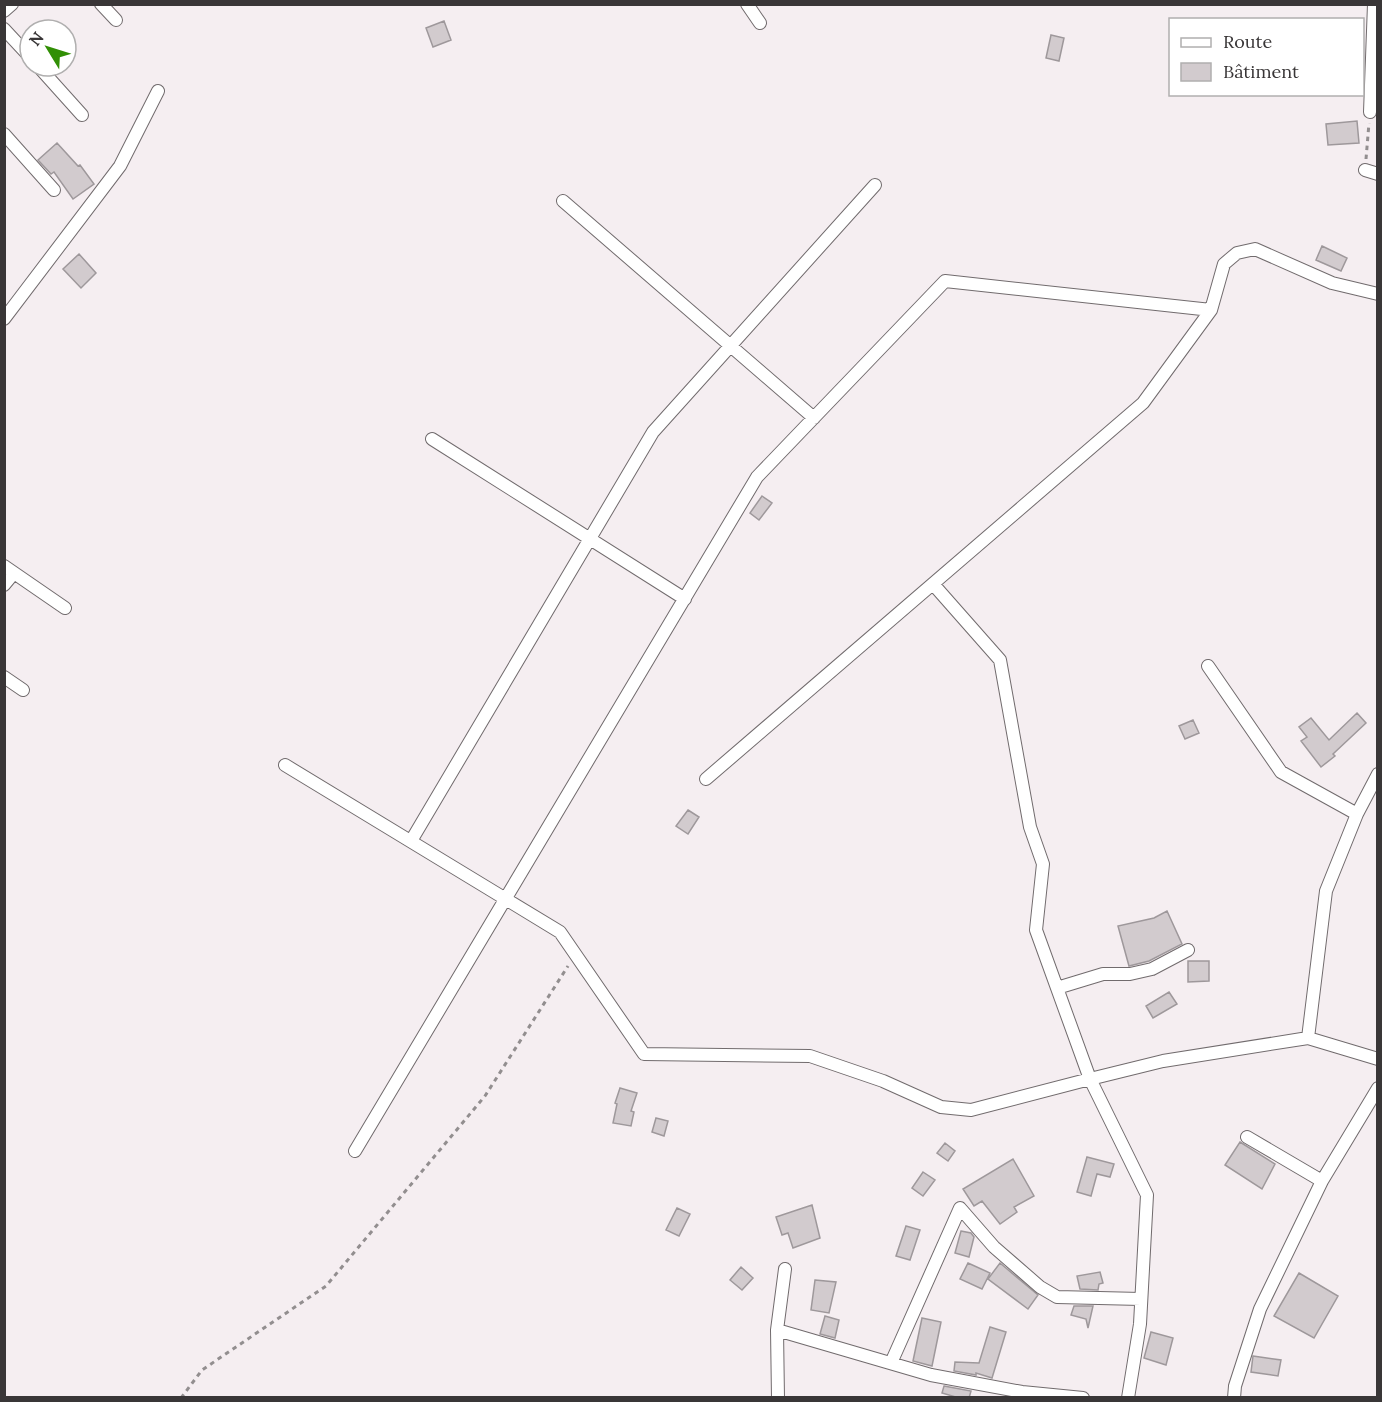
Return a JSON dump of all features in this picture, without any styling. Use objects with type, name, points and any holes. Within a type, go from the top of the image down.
[{"type":"street","points":[[4,11],[12,4]]},
{"type":"street","points":[[101,4],[116,20]]},
{"type":"street","points":[[747,4],[760,22]]},
{"type":"street","points":[[1370,112],[1374,4]]},
{"type":"street","points":[[4,29],[18,44]]},
{"type":"street","points":[[49,78],[82,115]]},
{"type":"street","points":[[4,319],[120,166],[158,92]]},
{"type":"street","points":[[4,134],[54,190]]},
{"type":"street","points":[[411,842],[653,432],[875,185]]},
{"type":"street","points":[[563,201],[814,418]]},
{"type":"street","points":[[706,779],[1143,403],[1211,310],[1224,264],[1237,253],[1256,249],[1332,284],[1377,294]]},
{"type":"street","points":[[355,1151],[758,477],[945,281],[1211,310]]},
{"type":"street","points":[[432,439],[685,599]]},
{"type":"street","points":[[4,585],[9,570],[65,608]]},
{"type":"street","points":[[933,584],[1000,660],[1030,827],[1043,864],[1036,930],[1090,1079],[1147,1195],[1140,1324],[1128,1398]]},
{"type":"street","points":[[1208,666],[1281,772],[1357,814]]},
{"type":"street","points":[[4,677],[23,690]]},
{"type":"street","points":[[285,765],[560,932],[644,1054],[810,1056],[883,1081],[941,1107],[971,1110],[1163,1062],[1308,1038],[1377,1059]]},
{"type":"street","points":[[1308,1038],[1326,891],[1357,814],[1377,774]]},
{"type":"street","points":[[1057,988],[1103,974],[1130,974],[1152,969],[1188,950]]},
{"type":"street","points":[[1234,1398],[1235,1386],[1260,1309],[1322,1181],[1377,1088]]},
{"type":"street","points":[[1247,1137],[1322,1181]]},
{"type":"street","points":[[891,1363],[960,1209],[994,1247],[1040,1287],[1057,1297],[1141,1299]]},
{"type":"street","points":[[778,1398],[777,1330],[785,1269]]},
{"type":"street","points":[[777,1330],[931,1375],[1022,1392],[1083,1398]]},
{"type":"path","points":[[1370,112],[1371,172]]},
{"type":"path","points":[[181,1398],[202,1370],[326,1286],[485,1096],[576,955]]},
{"type":"building","points":[[444,21],[451,40],[433,47],[426,28]]},
{"type":"building","points":[[1051,35],[1064,38],[1059,61],[1046,58]]},
{"type":"building","points":[[1357,121],[1359,143],[1328,145],[1326,124]]},
{"type":"building","points":[[57,143],[78,166],[80,165],[94,184],[73,199],[54,172],[51,174],[38,160]]},
{"type":"building","points":[[1322,246],[1347,258],[1341,271],[1316,260]]},
{"type":"building","points":[[79,254],[96,273],[81,288],[63,269]]},
{"type":"building","points":[[762,496],[772,503],[759,520],[750,513]]},
{"type":"building","points":[[1357,713],[1366,723],[1333,754],[1335,756],[1321,767],[1301,741],[1307,737],[1299,727],[1311,718],[1329,740]]},
{"type":"building","points":[[1193,720],[1199,733],[1185,739],[1179,726]]},
{"type":"building","points":[[688,810],[699,817],[688,834],[676,826]]},
{"type":"building","points":[[1167,911],[1182,944],[1149,961],[1129,966],[1118,926],[1154,918]]},
{"type":"building","points":[[1188,961],[1209,961],[1209,981],[1188,982]]},
{"type":"building","points":[[1169,992],[1177,1004],[1153,1018],[1146,1006]]},
{"type":"building","points":[[620,1088],[637,1093],[631,1111],[634,1112],[631,1126],[613,1123],[617,1104],[615,1103]]},
{"type":"building","points":[[656,1118],[668,1121],[664,1136],[652,1132]]},
{"type":"building","points":[[1240,1142],[1275,1164],[1262,1189],[1225,1165]]},
{"type":"building","points":[[945,1143],[955,1151],[948,1161],[937,1153]]},
{"type":"building","points":[[1087,1157],[1114,1164],[1110,1177],[1097,1174],[1091,1196],[1077,1192]]},
{"type":"building","points":[[1013,1159],[1034,1196],[1014,1207],[1017,1212],[1000,1224],[982,1201],[974,1206],[963,1189]]},
{"type":"building","points":[[923,1172],[935,1180],[923,1196],[912,1188]]},
{"type":"building","points":[[812,1205],[820,1238],[793,1248],[788,1233],[782,1235],[776,1217]]},
{"type":"building","points":[[677,1208],[690,1214],[679,1236],[666,1230]]},
{"type":"building","points":[[906,1226],[920,1230],[910,1260],[896,1256]]},
{"type":"building","points":[[961,1231],[971,1233],[974,1237],[969,1257],[955,1253]]},
{"type":"building","points":[[968,1263],[990,1273],[982,1289],[960,1279]]},
{"type":"building","points":[[1000,1263],[1038,1295],[1028,1309],[988,1279]]},
{"type":"building","points":[[741,1267],[753,1278],[742,1290],[730,1280]]},
{"type":"building","points":[[1100,1272],[1103,1283],[1099,1284],[1098,1290],[1080,1289],[1077,1276]]},
{"type":"building","points":[[1299,1273],[1338,1296],[1314,1338],[1274,1316]]},
{"type":"building","points":[[815,1280],[836,1282],[829,1313],[811,1310]]},
{"type":"building","points":[[1074,1306],[1093,1306],[1088,1328],[1086,1319],[1071,1315]]},
{"type":"building","points":[[825,1316],[839,1320],[835,1338],[820,1334]]},
{"type":"building","points":[[922,1318],[941,1322],[932,1366],[913,1361]]},
{"type":"building","points":[[990,1327],[1006,1332],[992,1378],[976,1373],[976,1375],[954,1371],[955,1362],[979,1363]]},
{"type":"building","points":[[1151,1332],[1173,1338],[1166,1365],[1144,1358]]},
{"type":"building","points":[[1253,1356],[1281,1360],[1278,1376],[1251,1372]]},
{"type":"building","points":[[944,1386],[971,1391],[969,1398],[959,1398],[942,1393]]}]
